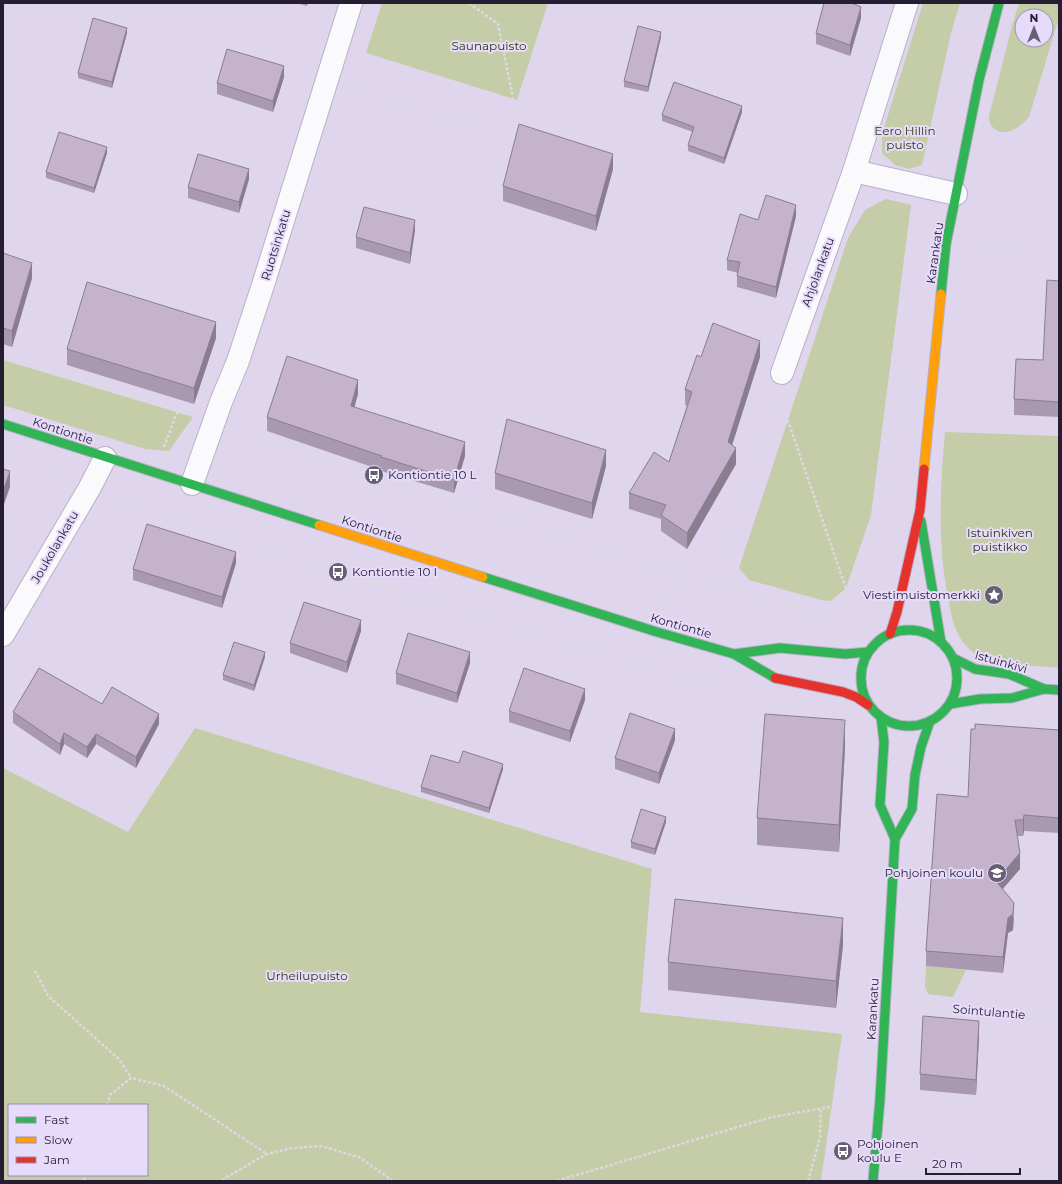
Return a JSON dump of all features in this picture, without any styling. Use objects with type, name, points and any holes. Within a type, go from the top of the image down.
[{"type":"street","name":"Ruotsinkatu","points":[[192,484],[214,421],[238,361],[264,285],[351,3]]},
{"type":"street","name":"Ahjolankatu","points":[[779,381],[854,171],[907,3]]},
{"type":"street","name":"Karankatu","points":[[890,634],[897,612],[920,510],[946,244],[979,80],[999,3]]},
{"type":"street","points":[[854,171],[956,194]]},
{"type":"street","name":"Kontiontie","points":[[3,424],[105,458],[192,484],[642,627],[734,654],[776,678],[843,692],[856,697],[868,706]]},
{"type":"street","name":"Joukolankatu","points":[[3,635],[89,489],[105,458]]},
{"type":"street","name":"Karankatu","points":[[920,510],[941,642]]},
{"type":"street","points":[[910,630],[922,632],[941,642],[948,649],[952,658],[957,673],[957,678],[956,689],[950,704],[941,714],[930,721],[915,726],[903,726],[891,723],[868,706],[863,693],[861,679],[863,665],[868,652],[878,641],[890,634],[910,630]]},
{"type":"street","name":"Kontiontie","points":[[734,654],[780,648],[845,654],[868,652]]},
{"type":"street","name":"Istuinkivi","points":[[952,658],[975,669],[1009,674],[1044,689],[1059,690]]},
{"type":"street","name":"Istuinkivi","points":[[950,704],[980,699],[1012,698],[1044,689]]},
{"type":"street","name":"Karankatu","points":[[881,717],[884,742],[880,805],[895,839]]},
{"type":"street","name":"Karankatu","points":[[873,1181],[880,1100],[895,839],[912,809],[915,775],[921,747],[930,721]]},
{"type":"path","points":[[469,3],[498,24],[514,108]]},
{"type":"path","points":[[925,188],[930,157],[959,34],[968,3]]},
{"type":"path","points":[[327,82],[506,134]]},
{"type":"path","points":[[946,244],[994,249],[1051,251]]},
{"type":"path","points":[[3,358],[214,421],[594,548],[786,602],[820,617],[839,610],[849,597],[884,494],[897,429],[906,344]]},
{"type":"path","points":[[716,582],[779,381]]},
{"type":"path","points":[[779,381],[849,597]]},
{"type":"path","points":[[42,466],[89,489],[140,511],[643,667],[742,691]]},
{"type":"path","points":[[816,651],[820,617]]},
{"type":"path","points":[[962,802],[966,723]]},
{"type":"path","points":[[950,800],[949,756],[964,768]]},
{"type":"path","points":[[963,789],[978,790]]},
{"type":"path","points":[[913,1036],[918,1006],[930,832]]},
{"type":"path","points":[[35,971],[48,996],[119,1059],[131,1078],[164,1086],[267,1154]]},
{"type":"path","name":"Sointulantie","points":[[918,1006],[1059,1018]]},
{"type":"path","points":[[107,1104],[110,1095],[131,1078]]},
{"type":"path","points":[[557,1181],[768,1118],[839,1104],[880,1100]]},
{"type":"path","points":[[808,1181],[820,1138],[821,1108]]},
{"type":"path","points":[[223,1181],[225,1178],[267,1154],[292,1148],[321,1146],[359,1157],[393,1181]]},
{"type":"green space","name":"Saunapuisto","points":[[382,3],[548,3],[517,100],[366,53]]},
{"type":"green space","name":"Eero Hillin puisto","points":[[923,3],[960,3],[951,33],[922,165],[909,169],[895,165],[882,153],[882,134]]},
{"type":"green space","points":[[1019,3],[1059,3],[1059,18],[1054,34],[1054,8],[1017,8]]},
{"type":"green space","points":[[1014,19],[1014,48],[1050,48],[1029,117],[1011,131],[1003,132],[996,130],[990,124],[989,116]]},
{"type":"green space","points":[[886,199],[911,205],[871,515],[846,588],[831,601],[821,600],[749,580],[739,568],[848,238],[865,210]]},
{"type":"green space","points":[[3,360],[193,417],[169,451],[145,449],[3,405]]},
{"type":"green space","name":"Istuinkiven puistikko","points":[[945,432],[1059,436],[1059,668],[1003,663],[983,658],[976,655],[968,648],[958,634],[952,618],[945,581],[941,539],[941,496]]},
{"type":"green space","name":"Urheilupuisto","points":[[195,728],[652,869],[640,1012],[842,1034],[821,1181],[3,1181],[3,768],[128,832]]},
{"type":"green space","points":[[926,966],[966,970],[953,997],[928,994],[925,987]]},
{"type":"building","points":[[824,3],[852,3],[861,7],[850,45],[816,33]]},
{"type":"building","points":[[93,18],[127,28],[112,82],[78,73]]},
{"type":"building","points":[[638,26],[661,32],[648,87],[624,81]]},
{"type":"building","points":[[227,49],[284,66],[273,101],[217,83]]},
{"type":"building","points":[[674,82],[742,106],[724,158],[688,145],[694,127],[662,115]]},
{"type":"building","points":[[519,124],[613,154],[596,216],[503,186]]},
{"type":"building","points":[[59,132],[107,147],[94,188],[46,172]]},
{"type":"building","points":[[198,154],[249,169],[239,202],[188,187]]},
{"type":"building","points":[[766,195],[796,205],[776,287],[737,276],[740,262],[727,260],[740,214],[758,220]]},
{"type":"building","points":[[364,207],[415,220],[410,253],[356,237]]},
{"type":"building","points":[[3,253],[32,263],[12,331],[3,328]]},
{"type":"building","points":[[1047,280],[1059,281],[1059,402],[1014,399],[1016,359],[1043,360]]},
{"type":"building","points":[[87,282],[216,322],[194,388],[67,349]]},
{"type":"building","points":[[713,323],[760,341],[728,442],[736,448],[687,533],[661,515],[666,505],[629,493],[654,452],[669,462],[692,392],[685,389],[697,355],[701,357]]},
{"type":"building","points":[[287,356],[358,380],[351,406],[465,442],[454,480],[381,457],[382,456],[267,417]]},
{"type":"building","points":[[507,419],[606,450],[592,503],[495,473]]},
{"type":"building","points":[[3,469],[10,471],[3,492]]},
{"type":"building","points":[[147,524],[236,552],[222,597],[133,569]]},
{"type":"building","points":[[304,602],[361,620],[347,662],[290,643]]},
{"type":"building","points":[[408,633],[470,652],[457,693],[396,673]]},
{"type":"building","points":[[234,642],[265,652],[254,685],[223,675]]},
{"type":"building","points":[[39,668],[102,704],[112,687],[159,714],[136,757],[96,734],[87,747],[64,733],[60,744],[13,712]]},
{"type":"building","points":[[524,668],[585,689],[570,731],[509,711]]},
{"type":"building","points":[[630,713],[675,729],[659,773],[615,758]]},
{"type":"building","points":[[765,714],[845,720],[839,825],[757,818]]},
{"type":"building","points":[[975,724],[1059,730],[1059,818],[1024,815],[1023,820],[1015,820],[1020,853],[996,881],[1014,903],[1013,914],[1008,918],[1003,957],[926,951],[937,794],[968,797],[971,729],[975,729]]},
{"type":"building","points":[[463,751],[503,764],[489,808],[421,787],[431,755],[459,763]]},
{"type":"building","points":[[641,809],[666,817],[655,849],[631,842]]},
{"type":"building","points":[[675,899],[843,918],[836,981],[668,962]]},
{"type":"building","points":[[923,1016],[979,1021],[976,1080],[920,1074]]},
{"type":"traffic: fast","points":[[941,294],[946,244],[979,80],[999,3]]},
{"type":"traffic: fast","points":[[3,424],[319,525]]},
{"type":"traffic: fast","points":[[921,521],[941,642]]},
{"type":"traffic: fast","points":[[483,577],[657,632],[734,654],[775,678]]},
{"type":"traffic: fast","points":[[909,630],[927,634],[936,638],[943,644],[949,651],[953,660],[957,678],[953,696],[949,705],[943,712],[936,718],[927,722],[909,726],[891,722],[882,718],[875,712],[869,705],[865,696],[861,678],[865,660],[869,651],[875,644],[882,638],[891,634],[909,630]]},
{"type":"traffic: fast","points":[[734,654],[780,648],[845,654],[868,652]]},
{"type":"traffic: fast","points":[[953,658],[975,669],[1009,674],[1044,689],[1059,690]]},
{"type":"traffic: fast","points":[[950,704],[980,699],[1012,698],[1044,689]]},
{"type":"traffic: fast","points":[[873,1181],[880,1099],[895,839],[880,805],[884,742],[881,717]]},
{"type":"traffic: fast","points":[[895,839],[912,809],[915,775],[921,747],[930,721]]},
{"type":"traffic: slow","points":[[924,469],[941,294]]},
{"type":"traffic: slow","points":[[319,525],[483,577]]},
{"type":"traffic: jam","points":[[890,634],[897,612],[920,510],[924,469]]},
{"type":"traffic: jam","points":[[775,678],[843,692],[856,697],[868,705]]},
{"type":"place","name":"Kontiontie 10 L","points":[[374,475]]},
{"type":"place","name":"Kontiontie 10 I","points":[[338,572]]},
{"type":"place","name":"Viestimuistomerkki","points":[[994,595]]},
{"type":"place","name":"Pohjoinen koulu","points":[[997,873]]},
{"type":"place","name":"Pohjoinen koulu E","points":[[843,1151]]}]
